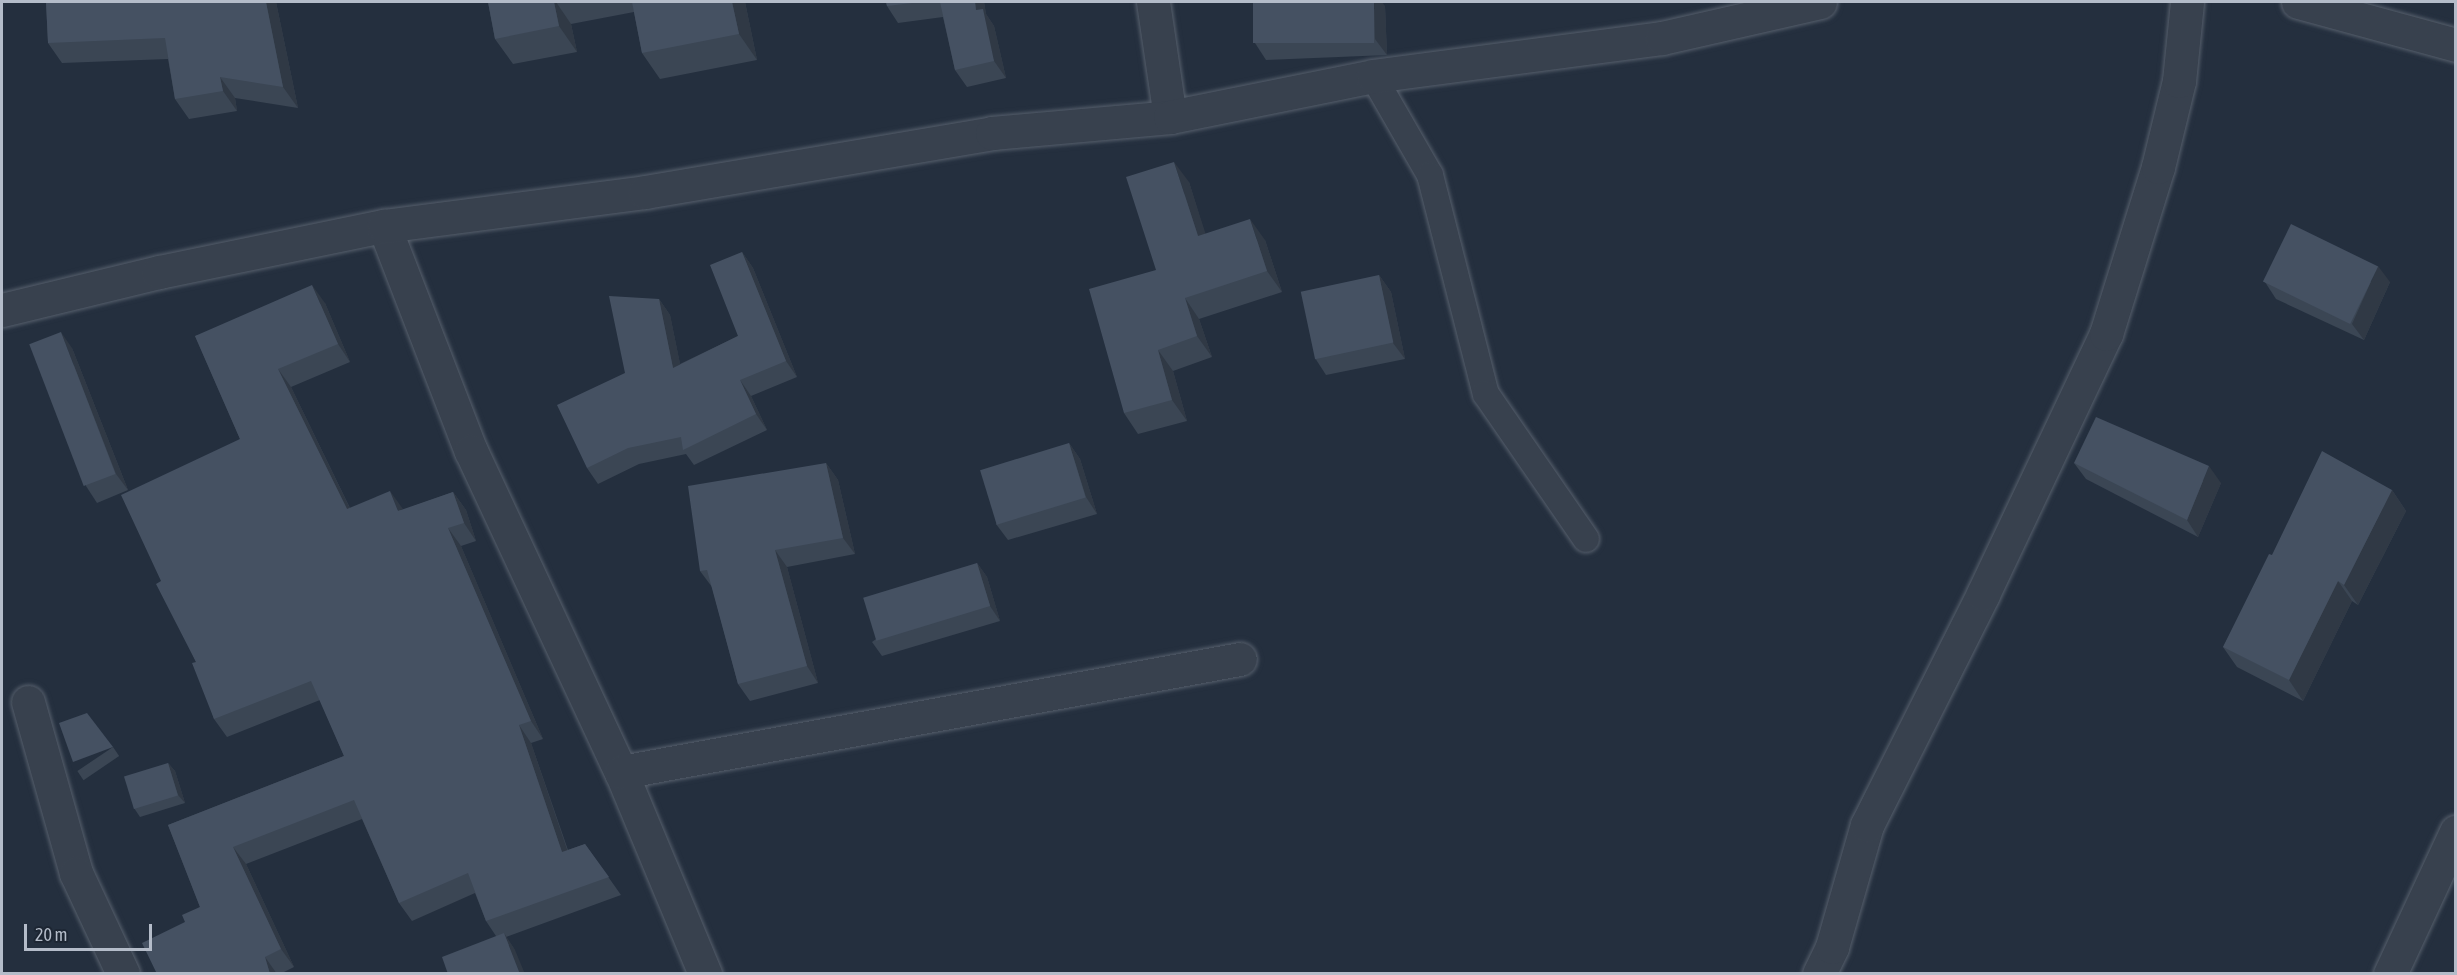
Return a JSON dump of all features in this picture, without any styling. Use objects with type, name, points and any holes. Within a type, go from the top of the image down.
[{"type":"street","points":[[1153,2],[1170,117]]},
{"type":"street","points":[[2,310],[159,272],[384,226],[645,192],[992,133],[1170,117],[1373,76],[1662,38],[1820,2]]},
{"type":"street","points":[[1819,974],[1832,947],[1867,825],[1983,594],[2106,334],[2161,156],[2179,81],[2187,2]]},
{"type":"street","points":[[2298,2],[2456,45]]},
{"type":"street","points":[[384,226],[471,451],[621,772],[705,974]]},
{"type":"street","points":[[621,772],[1240,659]]},
{"type":"street","points":[[28,702],[76,873],[123,974]]},
{"type":"street","points":[[2390,974],[2456,832]]},
{"type":"lane","points":[[1373,76],[1430,175],[1486,394],[1586,539]]},
{"type":"building","points":[[46,2],[266,2],[283,87],[220,77],[223,91],[175,99],[165,38],[48,43]]},
{"type":"building","points":[[488,2],[554,2],[559,26],[495,39]]},
{"type":"building","points":[[632,2],[732,2],[739,34],[642,53]]},
{"type":"building","points":[[886,2],[921,2],[887,6]]},
{"type":"building","points":[[940,2],[975,2],[976,10],[983,9],[994,61],[955,70]]},
{"type":"building","points":[[1253,2],[1374,2],[1374,43],[1253,43]]},
{"type":"building","points":[[1174,162],[1198,236],[1250,219],[1267,271],[1185,298],[1197,336],[1158,350],[1172,400],[1124,413],[1089,289],[1156,270],[1126,177]]},
{"type":"building","points":[[2291,224],[2378,267],[2350,324],[2263,282]]},
{"type":"building","points":[[742,252],[786,361],[740,380],[756,414],[683,450],[681,437],[628,448],[587,468],[557,405],[625,373],[609,296],[659,299],[673,368],[738,336],[710,265]]},
{"type":"building","points":[[1379,275],[1393,342],[1315,359],[1301,292]]},
{"type":"building","points":[[312,285],[338,344],[278,369],[347,509],[390,491],[398,511],[453,492],[464,523],[448,528],[531,721],[519,725],[562,852],[585,844],[609,877],[486,921],[468,873],[399,903],[354,800],[233,847],[281,949],[265,957],[270,974],[157,974],[142,943],[185,922],[182,915],[200,907],[168,825],[344,756],[311,681],[214,719],[192,663],[196,662],[156,584],[161,581],[121,495],[240,439],[195,336]]},
{"type":"building","points":[[61,332],[115,474],[84,486],[29,344]]},
{"type":"building","points":[[2096,417],[2209,466],[2187,520],[2074,463]]},
{"type":"building","points":[[1069,443],[1086,498],[997,525],[980,470]]},
{"type":"building","points":[[2322,451],[2392,490],[2344,585],[2338,581],[2289,680],[2223,647],[2269,554],[2272,555]]},
{"type":"building","points":[[826,463],[843,538],[775,550],[807,666],[738,684],[707,570],[700,571],[688,486]]},
{"type":"building","points":[[977,563],[990,606],[876,641],[863,598]]},
{"type":"building","points":[[87,713],[113,747],[73,762],[59,723]]},
{"type":"building","points":[[168,763],[178,796],[134,809],[124,776]]},
{"type":"building","points":[[504,933],[520,974],[448,974],[442,957]]}]
